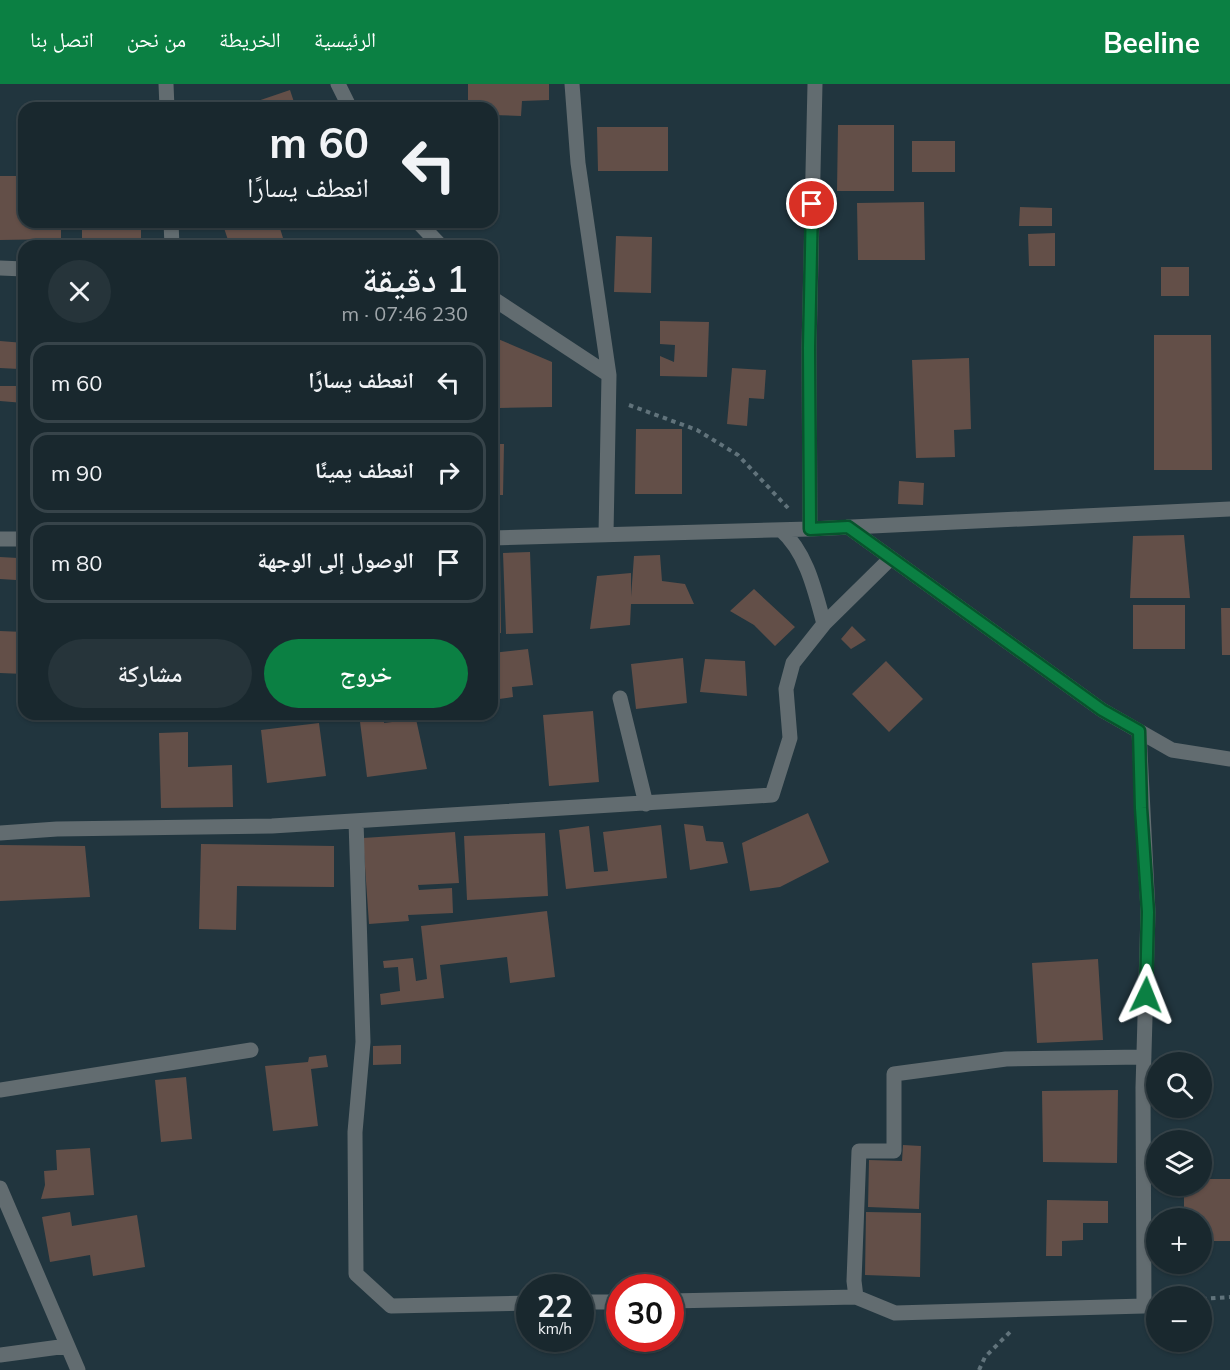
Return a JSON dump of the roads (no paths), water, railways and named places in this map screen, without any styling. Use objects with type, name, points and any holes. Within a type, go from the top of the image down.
[{"type":"street","points":[[166,84],[167,102]]},
{"type":"street","points":[[338,84],[347,102]]},
{"type":"street","points":[[572,84],[578,163],[609,375],[606,534]]},
{"type":"street","points":[[810,529],[809,348],[815,84]]},
{"type":"street","points":[[424,228],[435,240]]},
{"type":"street","points":[[0,268],[18,268]]},
{"type":"street","points":[[498,302],[609,375]]},
{"type":"street","points":[[498,538],[810,529],[1230,509]]},
{"type":"street","points":[[848,527],[1102,710],[1172,750],[1230,759]]},
{"type":"street","points":[[781,530],[793,540],[814,586],[824,624]]},
{"type":"street","points":[[0,539],[18,539]]},
{"type":"street","points":[[0,833],[356,821],[771,795],[790,738],[786,689],[793,663],[824,624],[891,558]]},
{"type":"street","points":[[620,698],[646,804]]},
{"type":"street","points":[[684,1301],[856,1297],[895,1313],[1144,1306],[1144,1057],[1148,912],[1141,808],[1139,731]]},
{"type":"street","points":[[356,821],[363,1042],[355,1132],[356,1274],[391,1306],[516,1303]]},
{"type":"street","points":[[0,1090],[251,1050]]},
{"type":"street","points":[[856,1297],[854,1281],[859,1151],[894,1151],[894,1074],[1005,1059],[1144,1057]]},
{"type":"street","points":[[0,1188],[78,1370]]},
{"type":"street","points":[[0,1355],[67,1346]]}]
